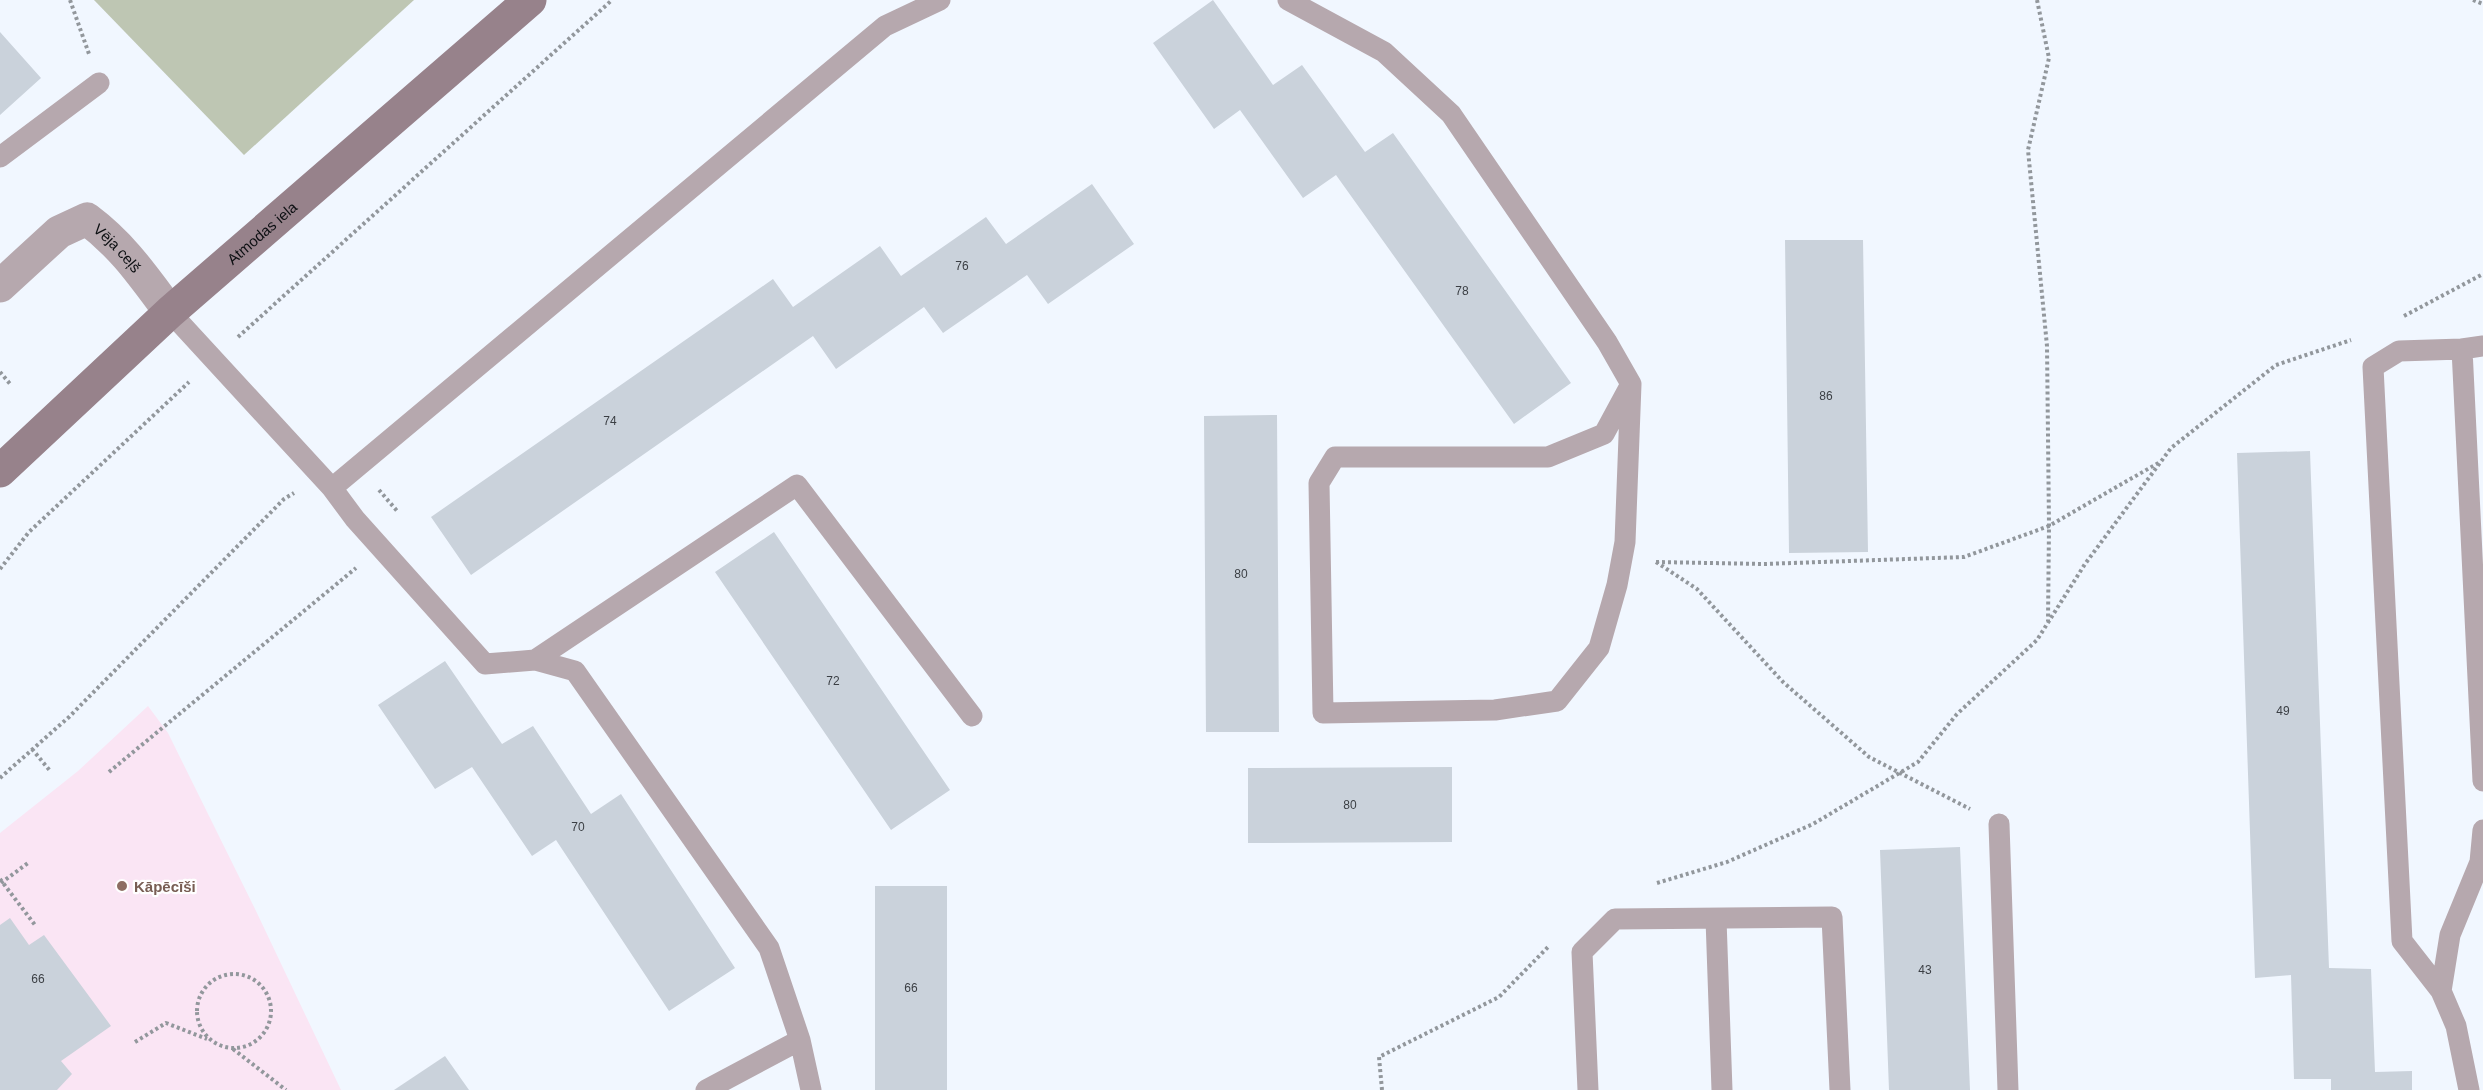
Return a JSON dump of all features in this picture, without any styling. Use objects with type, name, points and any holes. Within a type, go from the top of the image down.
[{"type":"main road","name":"Atmodas iela","points":[[0,471],[170,312],[530,0]]},
{"type":"street","name":"Vēja ceļš","points":[[0,286],[59,232],[87,219],[110,236],[170,312]]},
{"type":"lane","points":[[326,483],[885,26],[940,0]]},
{"type":"lane","points":[[1287,0],[1384,52],[1451,114],[1607,342],[1631,384],[1625,542],[1617,585],[1599,648],[1557,701],[1495,710],[1323,713],[1319,483],[1335,457],[1548,457],[1604,434],[1631,384]]},
{"type":"lane","points":[[0,157],[99,82]]},
{"type":"lane","points":[[170,312],[326,483],[485,664],[535,660],[575,671],[769,948],[801,1040],[811,1090]]},
{"type":"lane","points":[[2469,1090],[2456,1026],[2441,991],[2402,941],[2373,367],[2399,351],[2483,346]]},
{"type":"lane","points":[[2462,349],[2483,781]]},
{"type":"lane","points":[[535,660],[797,485],[972,716]]},
{"type":"lane","points":[[1999,824],[2008,1090]]},
{"type":"lane","points":[[2441,991],[2450,935],[2480,862],[2483,830]]},
{"type":"lane","points":[[1588,1090],[1582,952],[1615,920],[1832,917],[1840,1090]]},
{"type":"lane","points":[[1716,919],[1722,1090]]},
{"type":"lane","points":[[706,1090],[801,1040]]},
{"type":"path","points":[[70,0],[99,82]]},
{"type":"path","points":[[0,569],[29,532],[214,359],[612,0]]},
{"type":"path","points":[[2037,0],[2049,58],[2028,150],[2047,346],[2048,622]]},
{"type":"path","points":[[2473,0],[2483,4]]},
{"type":"path","points":[[2401,318],[2483,274]]},
{"type":"path","points":[[1651,885],[1727,862],[1813,824],[1918,762],[1957,714],[2037,640],[2085,564],[2171,448],[2276,365],[2360,338]]},
{"type":"path","points":[[0,372],[11,385]]},
{"type":"path","points":[[1999,824],[1869,757],[1783,682],[1697,589],[1655,562],[1764,564],[1964,557],[2049,526],[2162,461]]},
{"type":"path","points":[[0,778],[69,717],[284,499],[326,483]]},
{"type":"path","points":[[108,772],[380,547]]},
{"type":"path","points":[[32,749],[51,772]]},
{"type":"path","points":[[28,863],[1,882],[35,925]]},
{"type":"path","points":[[1383,1090],[1379,1057],[1499,997],[1556,938]]},
{"type":"path","points":[[135,1042],[166,1023],[220,1046],[245,1047],[257,1041],[266,1031],[270,1020],[271,1007],[267,994],[260,984],[249,976],[226,974],[214,979],[205,987],[196,1008],[197,1020],[202,1031],[210,1040]]},
{"type":"path","points":[[232,1048],[286,1090]]},
{"type":"shaded area","name":"Kāpēcīši","points":[[148,706],[168,733],[341,1090],[0,1090],[0,833],[78,771]]},
{"type":"green space","points":[[94,0],[414,0],[244,155]]},
{"type":"building","points":[[1213,0],[1273,85],[1302,65],[1365,152],[1393,133],[1571,383],[1514,424],[1336,175],[1303,198],[1240,110],[1214,129],[1153,43]]},
{"type":"building","points":[[0,32],[41,78],[0,115]]},
{"type":"building","points":[[1092,184],[1134,244],[1048,304],[1027,275],[943,333],[924,307],[836,369],[813,336],[471,575],[431,517],[773,279],[793,307],[880,246],[901,276],[986,217],[1006,244]]},
{"type":"building","points":[[1785,240],[1863,240],[1868,552],[1789,553]]},
{"type":"building","points":[[1277,415],[1279,732],[1206,732],[1204,416]]},
{"type":"building","points":[[2310,451],[2329,968],[2371,969],[2375,1072],[2412,1071],[2412,1090],[2331,1090],[2331,1079],[2294,1079],[2291,975],[2255,978],[2237,453]]},
{"type":"building","points":[[774,532],[950,790],[891,830],[715,572]]},
{"type":"building","points":[[445,661],[502,744],[533,726],[591,814],[621,794],[735,968],[669,1011],[556,840],[532,856],[472,767],[435,789],[378,705]]},
{"type":"building","points":[[1452,767],[1452,842],[1248,843],[1248,768]]},
{"type":"building","points":[[1960,847],[1970,1090],[1889,1090],[1880,850]]},
{"type":"building","points":[[875,886],[947,886],[947,1090],[875,1090]]},
{"type":"building","points":[[10,918],[29,945],[44,935],[111,1026],[61,1061],[72,1074],[57,1090],[0,1090],[0,925]]},
{"type":"building","points":[[445,1056],[469,1090],[394,1090]]},
{"type":"place","name":"Kāpēcīši","points":[[122,886]]}]
